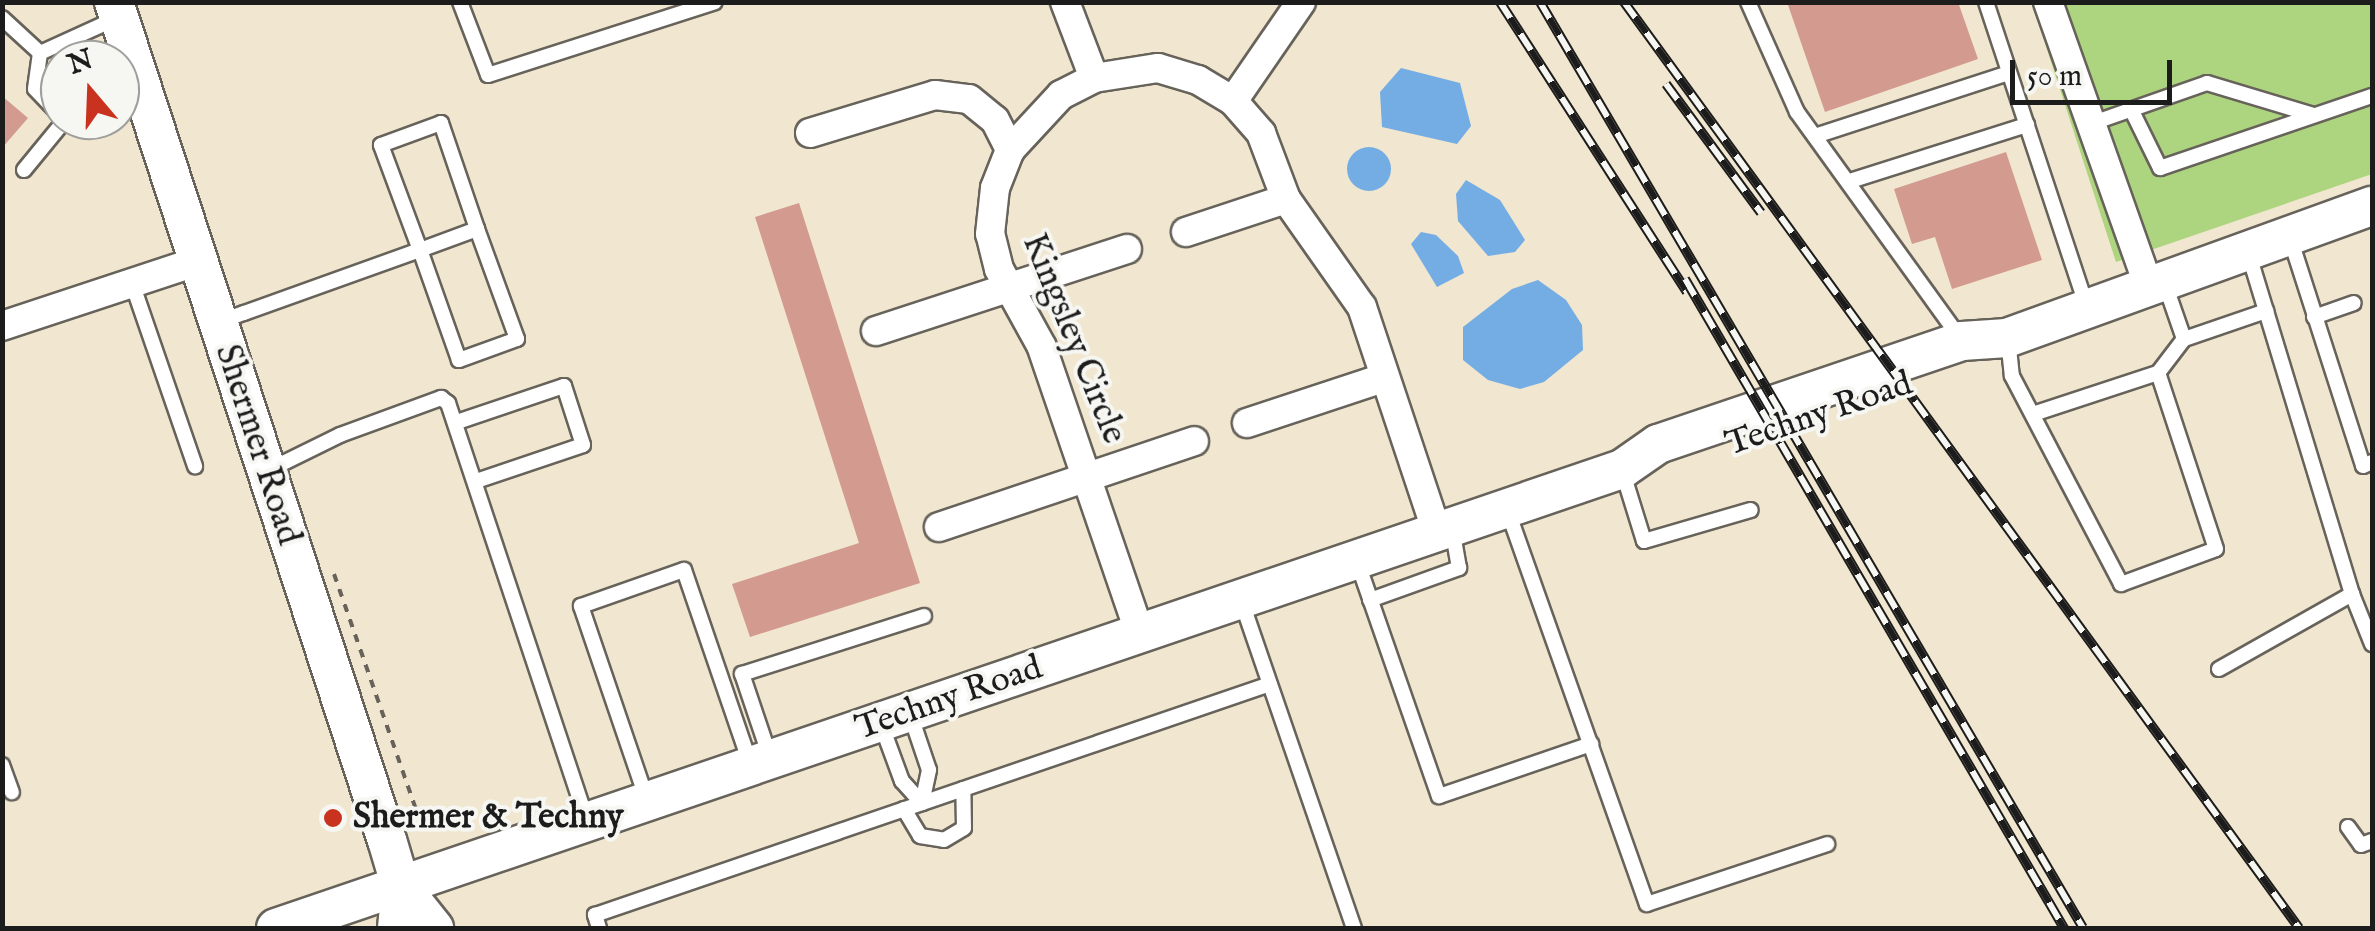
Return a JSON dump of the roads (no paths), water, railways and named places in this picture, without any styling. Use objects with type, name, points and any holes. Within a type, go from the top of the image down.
[{"type":"main road","name":"Shermer Road","points":[[122,8],[218,322],[401,887],[434,928]]},
{"type":"main road","name":"Techny Road","points":[[1622,469],[1665,467],[1970,364],[2008,338],[2372,206]]},
{"type":"main road","name":"Techny Road","points":[[276,928],[1622,469],[1658,444],[1962,341],[2008,338]]},
{"type":"main road","name":"Shermer Road","points":[[397,928],[401,887]]},
{"type":"street","points":[[1064,2],[1094,78]]},
{"type":"street","points":[[1232,100],[1302,2]]},
{"type":"street","points":[[2048,2],[2089,124],[2157,287]]},
{"type":"street","name":"Kingsley Circle","points":[[1140,634],[1042,348],[1008,288],[990,234],[995,188],[1010,150],[1061,96],[1094,78],[1158,68],[1198,80],[1232,100],[1261,132],[1286,199],[1362,307],[1382,378],[1444,530]]},
{"type":"street","points":[[810,133],[935,95],[969,99],[995,120],[1010,150]]},
{"type":"street","points":[[1186,232],[1286,199]]},
{"type":"street","points":[[876,331],[1127,249]]},
{"type":"street","points":[[2,326],[199,261]]},
{"type":"street","points":[[1246,424],[1382,378]]},
{"type":"street","points":[[939,527],[1194,441]]},
{"type":"lane","points":[[460,2],[488,75],[715,2]]},
{"type":"lane","points":[[1748,2],[1760,40],[1815,136],[1962,341]]},
{"type":"lane","points":[[1986,2],[2088,310]]},
{"type":"lane","points":[[64,40],[122,8]]},
{"type":"lane","points":[[2,18],[40,53],[35,89],[40,94]]},
{"type":"lane","points":[[1815,136],[2010,73]]},
{"type":"lane","points":[[2089,124],[2207,83],[2314,115]]},
{"type":"lane","points":[[2131,110],[2160,168],[2372,96]]},
{"type":"lane","points":[[441,123],[478,229],[518,339],[458,360],[381,144],[441,123]]},
{"type":"lane","points":[[1850,181],[2027,125]]},
{"type":"lane","points":[[24,170],[49,140]]},
{"type":"lane","points":[[218,322],[478,229]]},
{"type":"lane","points":[[2290,237],[2363,466],[2372,462]]},
{"type":"lane","points":[[2248,251],[2352,594],[2372,644]]},
{"type":"lane","points":[[132,283],[195,466]]},
{"type":"lane","points":[[2157,287],[2184,339]]},
{"type":"lane","points":[[2314,317],[2354,303]]},
{"type":"lane","points":[[2033,414],[2158,373],[2184,339],[2266,311]]},
{"type":"lane","points":[[2008,338],[2012,376],[2121,584],[2216,549],[2158,373]]},
{"type":"lane","points":[[457,422],[564,386],[583,445],[476,482]]},
{"type":"lane","points":[[266,472],[441,398],[457,422],[588,823]]},
{"type":"lane","points":[[1622,469],[1644,541],[1751,510]]},
{"type":"lane","points":[[1507,508],[1647,904],[1827,844]]},
{"type":"lane","points":[[1370,600],[1460,568],[1444,530]]},
{"type":"lane","points":[[1357,560],[1439,796],[1591,744]]},
{"type":"lane","points":[[648,803],[581,606],[684,570],[761,764]]},
{"type":"lane","points":[[2218,669],[2352,594]]},
{"type":"lane","points":[[1241,599],[1354,928]]},
{"type":"lane","points":[[761,764],[742,674],[924,616]]},
{"type":"lane","points":[[600,928],[595,915],[1270,684]]},
{"type":"lane","points":[[895,718],[902,781],[922,803]]},
{"type":"lane","points":[[895,718],[928,770],[922,803]]},
{"type":"lane","points":[[2,764],[12,792]]},
{"type":"lane","points":[[904,809],[920,836],[944,840],[964,828],[963,789]]},
{"type":"lane","points":[[2348,828],[2362,846],[2372,841]]},
{"type":"water","points":[[1401,68],[1460,83],[1471,126],[1457,144],[1382,127],[1380,92]]},
{"type":"water","points":[[1369,147],[1385,153],[1391,169],[1385,185],[1369,191],[1353,185],[1347,169],[1353,153]]},
{"type":"water","points":[[1466,180],[1500,200],[1525,240],[1515,252],[1488,256],[1458,221],[1456,194]]},
{"type":"water","points":[[1421,232],[1436,235],[1458,256],[1464,273],[1437,287],[1411,244]]},
{"type":"water","points":[[1538,280],[1566,300],[1582,325],[1583,350],[1544,382],[1520,389],[1488,380],[1463,360],[1463,327],[1512,289]]},
{"type":"railway","points":[[1500,2],[1687,292]]},
{"type":"railway","points":[[1540,2],[2083,928]]},
{"type":"railway","points":[[1624,2],[2299,928]]},
{"type":"railway","points":[[1666,84],[1761,213]]},
{"type":"railway","points":[[1685,279],[2064,928]]},
{"type":"place","name":"Shermer & Techny","points":[[333,818]]}]
